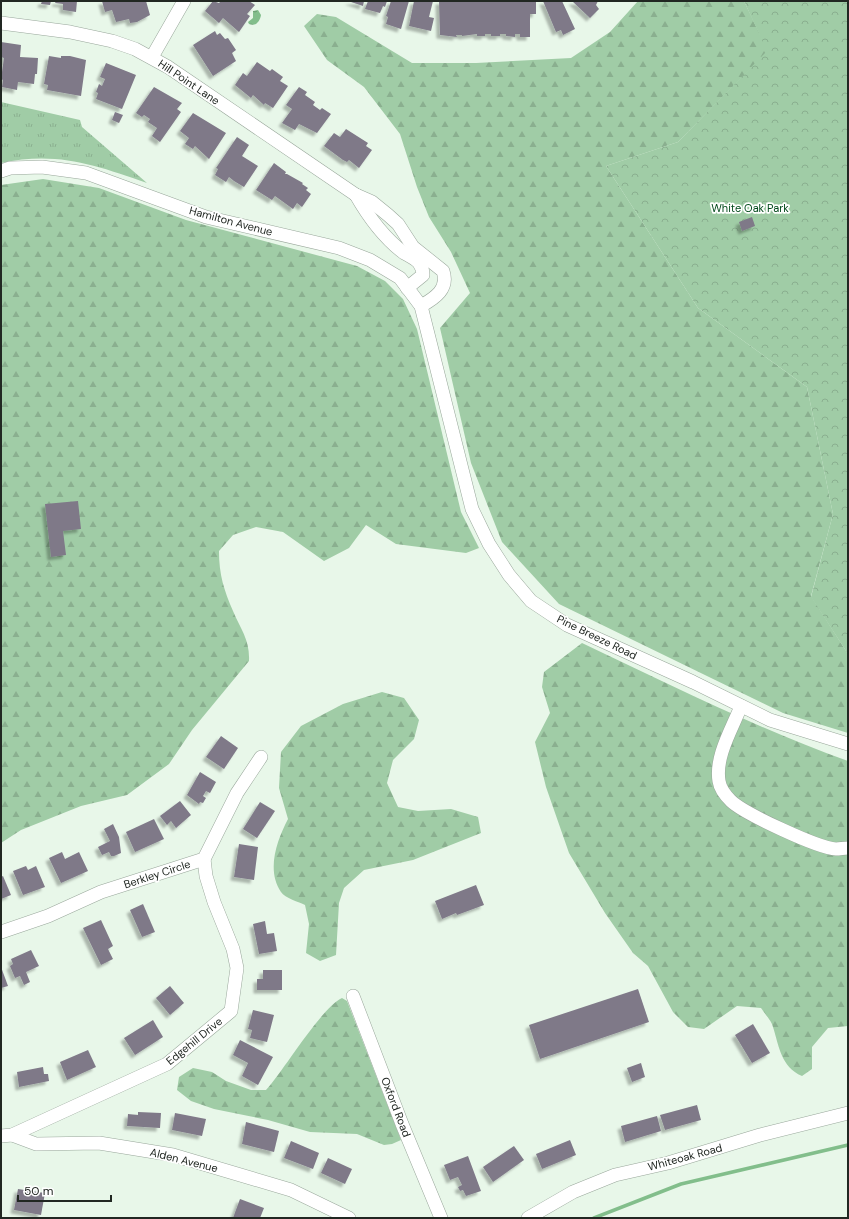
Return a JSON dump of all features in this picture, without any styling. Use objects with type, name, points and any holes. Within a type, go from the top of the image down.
[{"type":"street","points":[[152,57],[184,1]]},
{"type":"street","name":"Hill Point Lane","points":[[1,23],[70,32],[105,39],[135,49],[152,57],[177,73],[356,195],[406,247],[422,268],[423,275],[420,279],[407,288]]},
{"type":"street","name":"Hamilton Avenue","points":[[1,171],[10,168],[34,166],[86,173],[206,217],[339,248],[370,260],[400,278],[421,306]]},
{"type":"street","name":"Hill Point Lane","points":[[406,247],[443,271],[445,276],[443,288],[436,298],[421,306]]},
{"type":"street","name":"Pine Breeze Road","points":[[421,306],[472,509],[489,544],[509,575],[531,601],[568,625],[770,720],[848,744]]},
{"type":"street","points":[[741,706],[720,760],[719,782],[724,794],[732,802],[749,813],[819,845],[836,849],[848,848]]},
{"type":"street","name":"Berkley Circle","points":[[1,932],[48,916],[101,892],[204,859],[237,793],[261,757]]},
{"type":"street","name":"Edgehill Drive","points":[[6,1136],[167,1064],[231,1011],[237,968],[233,949],[214,902],[206,876],[204,859]]},
{"type":"street","name":"Oxford Road","points":[[353,996],[402,1124],[441,1218]]},
{"type":"street","name":"Whiteoak Road","points":[[528,1218],[574,1192],[615,1175],[668,1163],[760,1136],[848,1113]]},
{"type":"street","name":"Alden Avenue","points":[[6,1136],[36,1144],[100,1143],[173,1155],[291,1190],[349,1218]]},
{"type":"green space","points":[[638,1],[744,1],[768,51],[678,142],[606,166],[698,308],[807,387],[833,514],[811,596],[848,654],[848,733],[783,713],[559,604],[502,542],[471,463],[440,328],[470,293],[451,252],[429,217],[417,187],[400,134],[364,87],[327,60],[304,26],[317,14],[336,17],[412,63],[476,63],[571,58],[610,32]]},
{"type":"green space","name":"White Oak Park","points":[[744,1],[848,1],[848,654],[811,597],[833,514],[807,387],[698,308],[606,166],[678,142],[767,51]]},
{"type":"green space","points":[[1,102],[80,120],[82,127],[147,183],[93,166],[58,159],[21,160],[1,163]]},
{"type":"green space","points":[[43,179],[99,188],[186,220],[357,266],[385,281],[403,299],[417,329],[461,512],[479,548],[466,553],[396,544],[366,525],[349,548],[324,561],[283,532],[256,527],[233,535],[219,551],[220,568],[227,596],[248,647],[249,661],[192,730],[169,764],[127,795],[81,806],[21,830],[1,843],[1,185]]},
{"type":"green space","points":[[582,643],[746,720],[848,761],[848,1026],[828,1028],[812,1047],[812,1069],[802,1076],[795,1072],[785,1062],[772,1024],[761,1008],[737,1006],[704,1029],[688,1027],[673,1012],[648,966],[633,953],[605,913],[569,853],[546,787],[535,742],[550,713],[542,687],[544,672]]},
{"type":"green space","points":[[382,692],[404,698],[419,720],[414,739],[393,760],[387,783],[398,807],[418,811],[451,809],[478,817],[481,833],[413,860],[364,870],[344,888],[339,903],[336,955],[320,961],[306,953],[309,924],[305,905],[289,898],[281,892],[274,874],[277,846],[288,819],[279,788],[281,752],[301,726],[343,704]]},
{"type":"green space","points":[[342,998],[347,1001],[401,1140],[392,1144],[384,1145],[357,1134],[310,1132],[268,1120],[214,1109],[191,1101],[177,1090],[179,1077],[193,1068],[212,1072],[226,1081],[251,1090],[266,1090],[314,1026],[333,1004]]},
{"type":"water","points":[[258,10],[261,15],[259,21],[254,25],[249,24],[248,22],[253,18],[253,11]]},
{"type":"building","points":[[42,1],[51,1],[50,5],[41,4]]},
{"type":"building","points":[[56,1],[77,1],[76,12],[63,10],[63,4],[55,3]]},
{"type":"building","points":[[102,1],[146,1],[150,15],[137,22],[130,23],[129,19],[116,22],[112,10],[105,12]]},
{"type":"building","points":[[213,1],[219,3],[221,1],[249,1],[255,5],[247,14],[250,16],[239,32],[223,18],[219,23],[205,11]]},
{"type":"building","points":[[348,1],[364,1],[363,6]]},
{"type":"building","points":[[368,1],[387,1],[385,7],[383,6],[380,13],[365,9]]},
{"type":"building","points":[[391,1],[409,1],[401,29],[386,24],[388,17],[386,16]]},
{"type":"building","points":[[414,1],[433,1],[429,17],[434,18],[431,31],[409,26]]},
{"type":"building","points":[[439,1],[536,1],[536,14],[530,14],[530,37],[520,37],[520,34],[515,34],[515,37],[506,36],[506,34],[500,34],[500,36],[491,36],[491,34],[485,34],[485,36],[477,36],[477,34],[462,36],[456,35],[457,37],[440,35]]},
{"type":"building","points":[[543,1],[562,1],[575,29],[563,35],[561,30],[556,32]]},
{"type":"building","points":[[572,1],[598,1],[596,5],[599,9],[590,18]]},
{"type":"building","points":[[215,31],[217,35],[220,33],[225,39],[228,38],[236,50],[232,53],[236,61],[213,76],[193,45]]},
{"type":"building","points":[[1,42],[21,45],[20,57],[38,58],[37,74],[35,74],[34,84],[18,82],[17,90],[2,87],[3,80],[1,79],[4,58],[1,57]]},
{"type":"building","points":[[49,56],[61,58],[61,56],[70,56],[86,60],[81,96],[47,90],[48,85],[44,84]]},
{"type":"building","points":[[257,62],[270,71],[272,69],[283,77],[280,81],[288,86],[273,108],[265,103],[264,105],[253,95],[251,98],[235,85],[243,73],[247,76]]},
{"type":"building","points":[[106,63],[136,75],[122,109],[96,99],[98,93],[96,92],[99,84],[102,86],[105,79],[100,77]]},
{"type":"building","points":[[154,87],[182,103],[177,109],[181,112],[160,142],[152,136],[157,128],[148,122],[150,119],[144,115],[142,117],[136,113]]},
{"type":"building","points":[[299,87],[307,92],[305,95],[315,102],[313,105],[320,110],[322,108],[331,114],[317,133],[299,124],[295,130],[282,123],[292,109],[286,105]]},
{"type":"building","points":[[115,112],[123,115],[119,123],[112,120]]},
{"type":"building","points":[[193,113],[226,133],[209,159],[195,146],[193,149],[185,144],[189,138],[180,131]]},
{"type":"building","points":[[346,129],[368,143],[366,146],[372,150],[359,168],[349,160],[347,162],[343,160],[324,146],[334,133],[340,137]]},
{"type":"building","points":[[237,137],[249,145],[242,156],[258,166],[244,187],[229,177],[226,182],[215,175],[218,169],[216,168]]},
{"type":"building","points":[[274,163],[286,172],[285,174],[303,183],[302,184],[308,188],[306,190],[311,194],[302,207],[297,203],[293,209],[275,196],[272,200],[256,190]]},
{"type":"building","points":[[752,217],[755,226],[742,231],[739,222]]},
{"type":"building","points":[[78,501],[81,529],[63,531],[66,555],[51,557],[45,504]]},
{"type":"building","points":[[221,736],[238,748],[224,769],[206,757]]},
{"type":"building","points":[[200,772],[216,782],[210,793],[206,791],[203,796],[206,798],[203,803],[200,802],[199,804],[187,795]]},
{"type":"building","points":[[180,801],[191,815],[176,828],[171,821],[167,825],[160,816]]},
{"type":"building","points":[[260,802],[275,811],[257,838],[243,829]]},
{"type":"building","points":[[154,819],[164,839],[135,852],[126,832]]},
{"type":"building","points":[[113,824],[119,837],[121,853],[111,856],[109,852],[102,855],[98,847],[110,841],[104,829]]},
{"type":"building","points":[[239,844],[258,847],[254,880],[234,877]]},
{"type":"building","points":[[62,852],[65,859],[79,852],[88,871],[61,883],[49,858]]},
{"type":"building","points":[[26,866],[28,870],[36,866],[45,887],[23,895],[13,871]]},
{"type":"building","points":[[3,876],[11,895],[1,899],[1,877]]},
{"type":"building","points":[[476,885],[484,905],[457,915],[456,913],[442,919],[435,901]]},
{"type":"building","points":[[143,904],[155,932],[142,937],[130,910]]},
{"type":"building","points":[[101,920],[113,946],[108,949],[113,959],[101,965],[83,928]]},
{"type":"building","points":[[265,921],[267,934],[274,933],[277,951],[259,954],[253,924]]},
{"type":"building","points":[[31,950],[39,966],[26,972],[30,982],[24,985],[20,976],[15,978],[10,966],[13,964],[11,959]]},
{"type":"building","points":[[1,967],[8,986],[1,988]]},
{"type":"building","points":[[263,970],[282,970],[282,990],[257,990],[257,979],[263,979]]},
{"type":"building","points":[[170,986],[184,1003],[170,1015],[156,998]]},
{"type":"building","points":[[638,989],[649,1022],[540,1059],[529,1025]]},
{"type":"building","points":[[253,1010],[274,1015],[267,1042],[250,1038],[252,1030],[248,1029]]},
{"type":"building","points":[[153,1020],[163,1037],[135,1055],[124,1038]]},
{"type":"building","points":[[753,1024],[770,1053],[752,1063],[735,1035]]},
{"type":"building","points":[[240,1040],[273,1057],[258,1085],[242,1076],[248,1063],[233,1055]]},
{"type":"building","points":[[88,1050],[96,1067],[67,1080],[60,1062]]},
{"type":"building","points":[[641,1063],[645,1077],[632,1082],[627,1068]]},
{"type":"building","points":[[43,1067],[44,1074],[48,1074],[49,1081],[19,1087],[17,1072]]},
{"type":"building","points":[[697,1105],[701,1120],[665,1130],[660,1115]]},
{"type":"building","points":[[138,1112],[161,1113],[160,1128],[127,1126],[128,1114],[138,1115]]},
{"type":"building","points":[[175,1113],[206,1119],[202,1136],[172,1130]]},
{"type":"building","points":[[657,1116],[661,1131],[625,1142],[621,1126]]},
{"type":"building","points":[[246,1122],[279,1131],[274,1152],[242,1144]]},
{"type":"building","points":[[570,1140],[576,1155],[542,1169],[536,1154]]},
{"type":"building","points":[[291,1141],[319,1153],[313,1169],[284,1158]]},
{"type":"building","points":[[514,1146],[524,1160],[493,1182],[483,1167]]},
{"type":"building","points":[[468,1156],[481,1191],[466,1196],[463,1190],[460,1191],[458,1187],[462,1185],[458,1177],[450,1180],[444,1165]]},
{"type":"building","points":[[328,1158],[352,1169],[345,1184],[321,1173]]},
{"type":"building","points":[[18,1189],[45,1193],[41,1215],[14,1210]]},
{"type":"building","points":[[240,1199],[264,1208],[260,1218],[233,1218]]},
{"type":"waterway","points":[[594,1218],[681,1184],[848,1145]]}]
